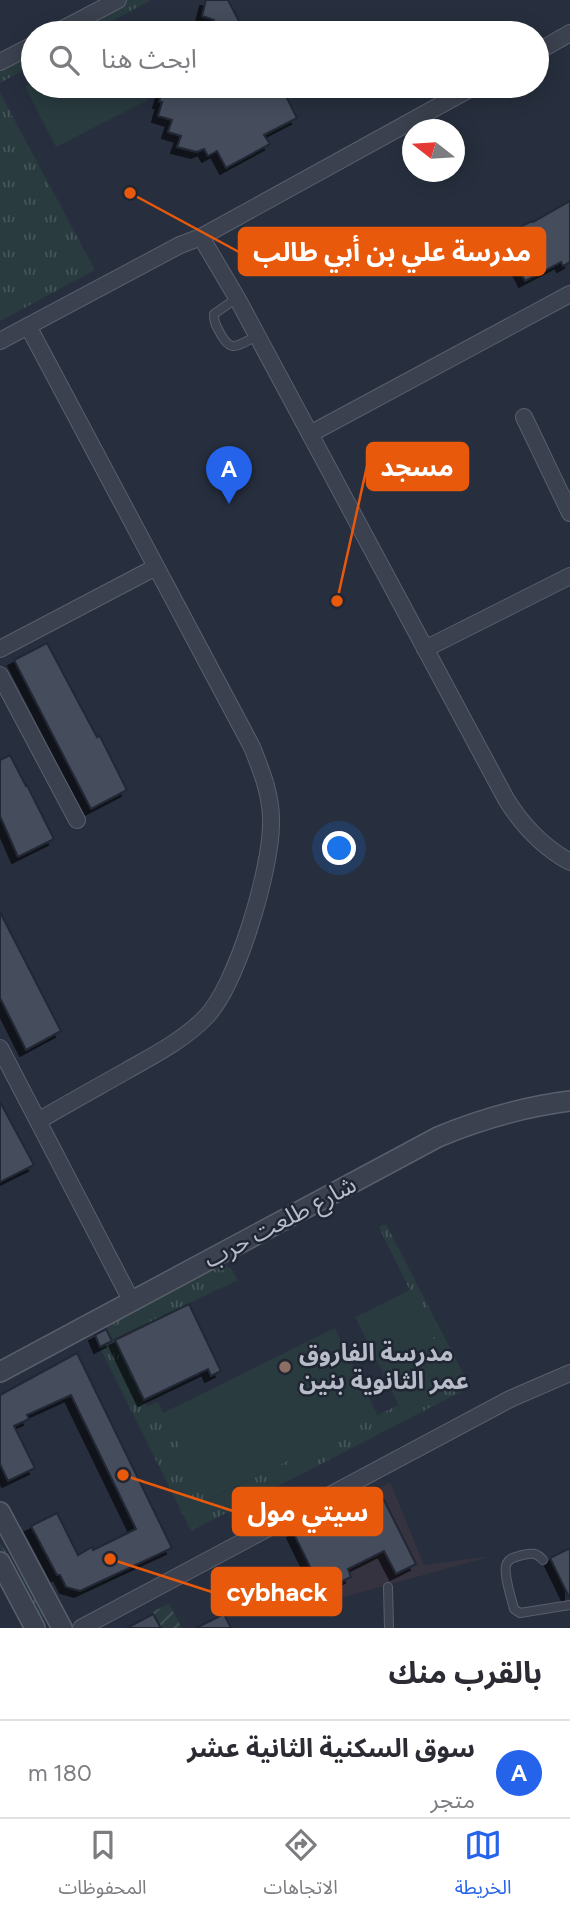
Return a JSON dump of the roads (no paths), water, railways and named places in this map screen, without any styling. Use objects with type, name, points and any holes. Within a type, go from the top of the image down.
[{"type":"street","points":[[78,21],[118,0]]},
{"type":"street","points":[[549,45],[570,33]]},
{"type":"street","points":[[0,62],[21,51]]},
{"type":"street","points":[[0,341],[180,245],[201,237],[453,98]]},
{"type":"street","points":[[201,237],[237,298],[515,813],[536,838],[570,862]]},
{"type":"street","points":[[310,434],[570,294]]},
{"type":"street","points":[[28,326],[252,747],[268,793],[272,822],[265,872],[254,914],[225,988],[207,1016],[175,1044],[38,1121]]},
{"type":"street","points":[[524,417],[570,513]]},
{"type":"street","points":[[0,649],[156,567]]},
{"type":"street","points":[[425,649],[570,576]]},
{"type":"street","points":[[0,675],[77,821]]},
{"type":"street","points":[[0,1048],[132,1302]]},
{"type":"street","name":"شارع طلعت حرب","points":[[0,1372],[438,1137],[490,1117],[570,1101]]},
{"type":"street","points":[[82,1628],[510,1399],[570,1373]]},
{"type":"street","points":[[0,1512],[62,1628]]},
{"type":"street","points":[[0,1562],[35,1628]]},
{"type":"lane","points":[[237,298],[214,314],[214,321],[225,342],[235,346],[257,335]]},
{"type":"lane","points":[[543,1560],[537,1554],[530,1553],[507,1563],[505,1569],[514,1609],[520,1614],[570,1605]]},
{"type":"lane","points":[[387,1587],[389,1628]]},
{"type":"place","name":"مدرسة علي بن أبي طالب","points":[[130,193]]},
{"type":"place","name":"سوق السكنية الثانية عشر","points":[[229,504]]},
{"type":"place","name":"مسجد","points":[[337,601]]},
{"type":"place","name":"مدرسة الفاروق عمر الثانوية بنين","points":[[285,1367]]},
{"type":"place","name":"سيتي مول","points":[[123,1475]]},
{"type":"place","name":"cybhack","points":[[110,1559]]}]
